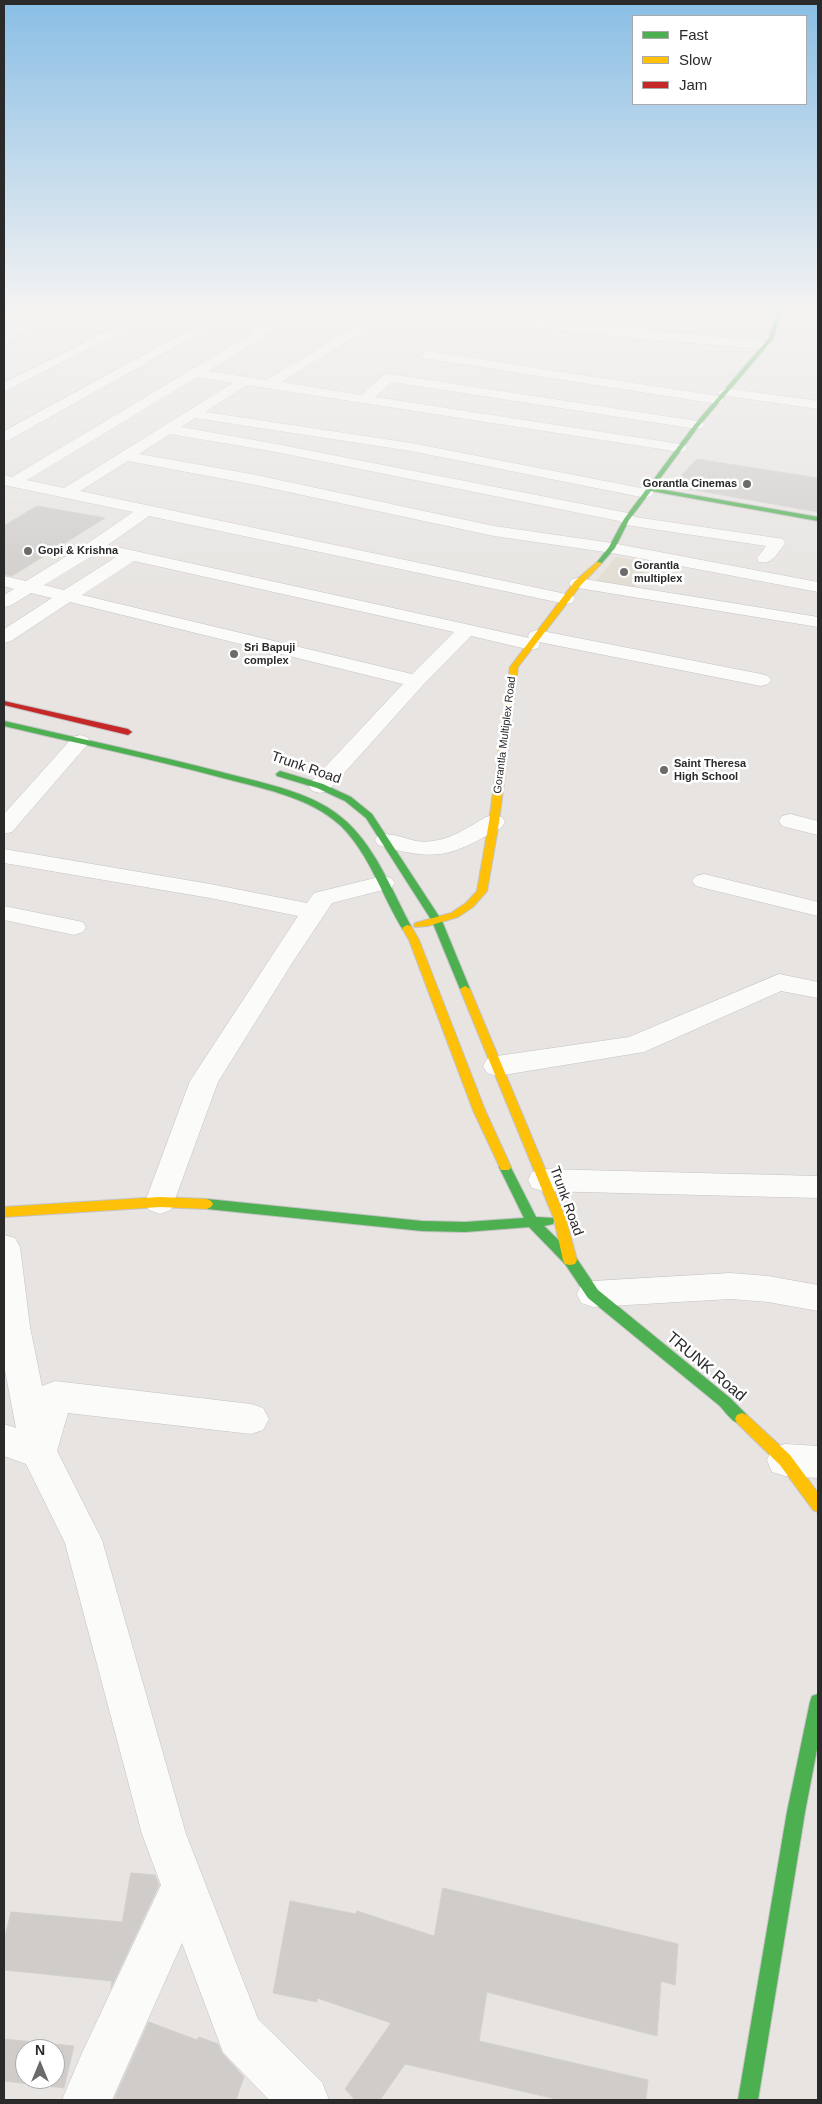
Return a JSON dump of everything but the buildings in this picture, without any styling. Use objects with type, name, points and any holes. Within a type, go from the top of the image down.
[{"type":"street","points":[[4,437],[55,409]]},
{"type":"street","points":[[9,482],[134,409]]},
{"type":"street","points":[[67,493],[201,409]]},
{"type":"street","points":[[430,409],[680,448]]},
{"type":"street","points":[[593,409],[697,425]]},
{"type":"street","name":"Gorantla Multiplex Road","points":[[407,927],[437,921],[463,912],[479,897],[484,883],[494,822],[514,667],[578,583],[604,560],[627,519],[711,409]]},
{"type":"street","points":[[193,414],[411,447],[648,491],[818,518]]},
{"type":"street","points":[[167,429],[271,446],[627,519],[777,543],[765,558]]},
{"type":"street","points":[[126,456],[251,479],[494,531],[612,548],[818,587]]},
{"type":"street","points":[[9,482],[566,599]]},
{"type":"street","points":[[4,602],[94,547],[147,510]]},
{"type":"street","points":[[94,547],[467,630],[761,680]]},
{"type":"street","points":[[4,637],[131,555]]},
{"type":"street","points":[[4,581],[416,681]]},
{"type":"street","points":[[578,583],[818,622]]},
{"type":"street","points":[[320,786],[416,681],[467,630]]},
{"type":"street","points":[[4,703],[140,735]]},
{"type":"street","name":"Trunk Road","points":[[4,724],[245,782],[303,800],[325,810],[344,824],[359,842],[418,949],[479,1110],[532,1223],[570,1260]]},
{"type":"street","points":[[4,827],[80,741]]},
{"type":"street","name":"Trunk Road","points":[[270,771],[320,786],[348,799],[369,816],[437,921],[560,1219],[570,1260]]},
{"type":"street","points":[[790,821],[818,828]]},
{"type":"street","points":[[386,840],[418,849],[440,849],[454,844],[494,822]]},
{"type":"street","points":[[4,856],[313,912]]},
{"type":"street","points":[[704,881],[818,909]]},
{"type":"street","points":[[160,1202],[204,1081],[313,912],[323,898],[383,883]]},
{"type":"street","points":[[4,913],[74,927]]},
{"type":"street","points":[[497,1066],[634,1045],[779,982],[818,990]]},
{"type":"street","points":[[543,1180],[818,1187]]},
{"type":"street","points":[[4,1212],[160,1202],[237,1206],[359,1221],[453,1227],[532,1223],[560,1219]]},
{"type":"street","points":[[4,1247],[13,1327],[21,1446],[83,1540],[164,1834],[240,2035],[304,2100]]},
{"type":"street","name":"TRUNK Road","points":[[570,1260],[593,1294],[725,1402],[802,1461],[818,1505]]},
{"type":"street","points":[[593,1294],[730,1286],[768,1289],[818,1298]]},
{"type":"street","points":[[21,1446],[56,1396],[251,1419]]},
{"type":"street","points":[[748,2100],[796,1812],[818,1702]]},
{"type":"street","points":[[87,2100],[184,1886]]},
{"type":"shaded area","name":"Gorantla multiplex","points":[[616,557],[653,563],[633,590],[595,582]]},
{"type":"traffic: fast","points":[[599,563],[612,548],[626,520],[710,409]]},
{"type":"traffic: fast","points":[[650,489],[818,519]]},
{"type":"traffic: fast","points":[[4,724],[208,771],[279,791],[321,807],[344,824],[362,846],[407,928]]},
{"type":"traffic: fast","points":[[280,774],[320,786],[348,799],[369,816],[437,921],[465,989]]},
{"type":"traffic: fast","points":[[505,1167],[533,1223],[570,1260],[593,1294],[725,1402],[742,1419]]},
{"type":"traffic: fast","points":[[207,1204],[422,1226],[453,1227],[548,1221]]},
{"type":"traffic: fast","points":[[748,2100],[796,1812],[818,1702]]},
{"type":"traffic: slow","points":[[419,925],[437,921],[462,911],[482,891],[494,822],[514,667],[578,583],[599,563]]},
{"type":"traffic: slow","points":[[407,928],[414,940],[479,1110],[505,1167]]},
{"type":"traffic: slow","points":[[465,989],[560,1219],[570,1260]]},
{"type":"traffic: slow","points":[[4,1212],[160,1202],[207,1204]]},
{"type":"traffic: slow","points":[[742,1419],[785,1460],[818,1505]]},
{"type":"traffic: jam","points":[[4,703],[128,732]]},
{"type":"place","name":"Gorantla Cinemas","points":[[747,484]]},
{"type":"place","name":"Gopi & Krishna","points":[[28,551]]},
{"type":"place","name":"Gorantla multiplex","points":[[624,572]]},
{"type":"place","name":"Sri Bapuji complex","points":[[234,654]]},
{"type":"place","name":"Saint Theresa High School","points":[[664,770]]}]
